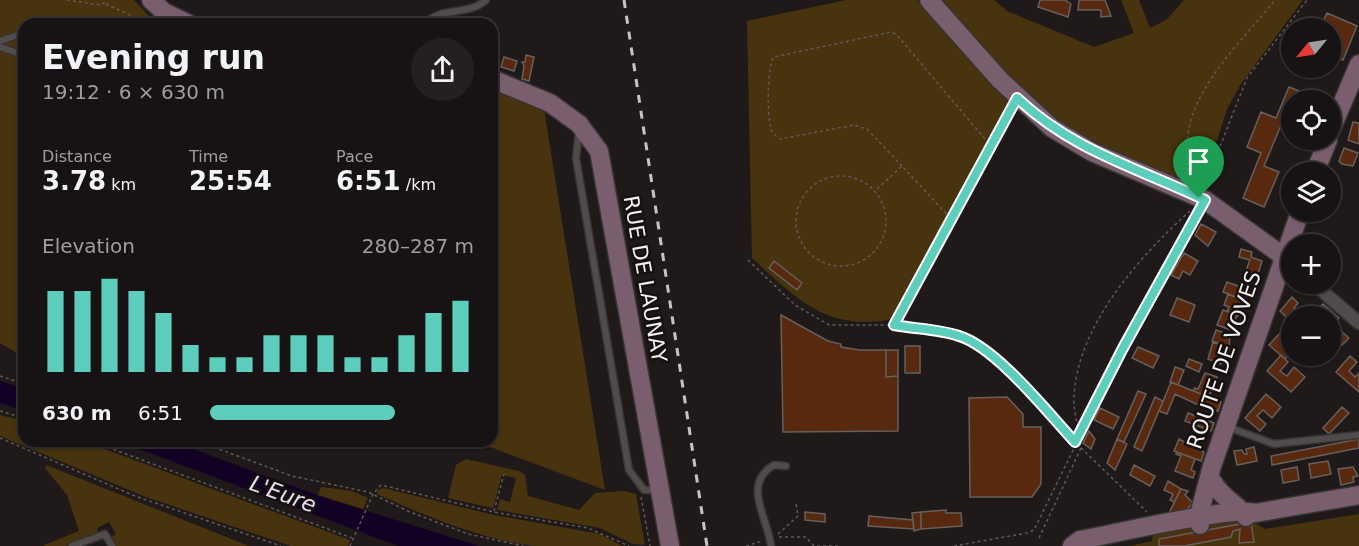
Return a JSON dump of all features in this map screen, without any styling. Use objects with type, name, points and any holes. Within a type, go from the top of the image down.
[{"type":"street","points":[[929,0],[1017,98],[1052,128],[1092,152],[1202,199],[1281,256]]},
{"type":"street","points":[[158,12],[174,18]]},
{"type":"street","points":[[1341,106],[1359,64]]},
{"type":"street","name":"RUE DE LAUNAY","points":[[498,81],[550,103],[579,124],[599,151],[651,489],[670,546]]},
{"type":"street","name":"ROUTE DE VOVES","points":[[1213,474],[1227,426],[1281,277]]},
{"type":"street","points":[[1326,294],[1359,323]]},
{"type":"street","points":[[1213,474],[1218,492],[1247,514]]},
{"type":"street","points":[[1209,521],[1213,474]]},
{"type":"street","points":[[1102,546],[1209,521],[1359,495]]},
{"type":"street","points":[[1072,546],[1080,540],[1160,525],[1209,521]]},
{"type":"lane","points":[[431,18],[435,14],[477,6],[486,0]]},
{"type":"lane","points":[[0,41],[18,35]]},
{"type":"lane","points":[[0,47],[18,53]]},
{"type":"lane","points":[[579,124],[576,158],[629,470],[651,489]]},
{"type":"lane","points":[[1227,426],[1274,444],[1359,435]]},
{"type":"lane","points":[[771,546],[772,537],[756,492],[758,482],[774,465],[786,466]]},
{"type":"lane","points":[[72,546],[105,534],[112,546]]},
{"type":"path","points":[[67,0],[100,5],[104,3],[133,18]]},
{"type":"path","points":[[954,546],[1034,530],[1075,442],[1202,199],[1202,192],[1188,149],[1193,114],[1203,89],[1275,0]]},
{"type":"path","points":[[1039,538],[1081,448],[1073,398],[1077,368],[1103,309],[1144,259],[1209,194],[1208,177],[1246,78],[1307,0]]},
{"type":"path","points":[[952,220],[867,129],[854,125],[780,139],[776,137],[770,124],[769,71],[774,57],[891,32],[896,34],[992,146]]},
{"type":"path","points":[[894,325],[1017,98]]},
{"type":"path","points":[[876,190],[902,166]]},
{"type":"path","points":[[844,176],[876,190],[884,206],[886,224],[882,240],[874,254],[859,264],[842,267],[824,263],[809,253],[800,238],[795,222],[798,205],[811,188],[826,178],[844,176]]},
{"type":"path","points":[[748,260],[795,305],[829,325],[894,325],[958,336],[971,341],[1008,370],[1075,442],[1160,525]]},
{"type":"path","points":[[0,376],[18,382]]},
{"type":"path","points":[[0,411],[18,416]]},
{"type":"path","points":[[0,438],[18,446]]},
{"type":"path","points":[[21,447],[135,496],[281,546]]},
{"type":"path","points":[[107,447],[353,538]]},
{"type":"path","points":[[213,447],[292,476],[373,494],[410,512],[468,534],[524,546]]},
{"type":"path","points":[[494,512],[504,474]]},
{"type":"path","points":[[350,546],[373,494],[381,485],[494,512],[588,528],[629,546]]},
{"type":"path","points":[[650,546],[641,495],[651,489]]},
{"type":"path","points":[[772,537],[798,516],[796,504]]},
{"type":"path","points":[[746,546],[772,537],[806,537],[816,546],[838,546]]},
{"type":"shaded area","points":[[0,0],[134,0],[151,18],[18,18],[18,354],[0,343]]},
{"type":"shaded area","points":[[846,0],[917,0],[1009,103],[893,319],[870,322],[849,321],[815,309],[784,287],[752,258],[747,21]]},
{"type":"shaded area","points":[[939,0],[994,0],[1007,11],[1094,47],[1134,33],[1121,0],[1139,0],[1150,28],[1166,20],[1184,0],[1303,0],[1290,18],[1281,18],[1281,30],[1241,84],[1227,109],[1202,188],[1118,154],[1077,133],[1026,97]]},
{"type":"shaded area","points":[[498,93],[544,109],[605,490],[490,447],[498,447]]},
{"type":"shaded area","points":[[0,415],[18,420],[18,444],[0,436]]},
{"type":"shaded area","points":[[26,447],[99,447],[350,540],[348,546],[291,546],[146,497]]},
{"type":"shaded area","points":[[466,459],[519,471],[525,475],[528,496],[579,510],[595,493],[625,491],[636,494],[645,545],[633,544],[600,528],[497,510],[500,499],[510,502],[516,478],[502,475],[493,508],[448,498],[456,465]]},
{"type":"shaded area","points":[[46,465],[249,546],[115,546],[111,537],[116,534],[109,522],[97,528],[98,532],[66,546],[42,546],[79,531],[67,495],[45,468]]},
{"type":"shaded area","points":[[321,487],[352,491],[368,498],[363,509],[318,495]]},
{"type":"shaded area","points":[[383,488],[494,515],[600,534],[622,546],[534,546],[514,543],[434,518],[377,494],[378,490]]},
{"type":"shaded area","points":[[1359,514],[1359,546],[1130,546],[1152,541],[1153,533],[1249,519],[1265,529]]},
{"type":"water","points":[[0,381],[18,387],[18,409],[0,403]]},
{"type":"water","name":"L'Eure","points":[[134,447],[187,447],[319,496],[479,546],[398,546]]},
{"type":"building","points":[[1040,0],[1065,0],[1071,4],[1068,17],[1038,7]]},
{"type":"building","points":[[1079,0],[1105,0],[1111,16],[1101,17],[1101,10],[1078,10]]},
{"type":"building","points":[[1327,13],[1339,18],[1325,18]]},
{"type":"building","points":[[1341,19],[1357,26],[1343,60],[1341,59]]},
{"type":"building","points":[[526,55],[534,57],[529,81],[522,79],[524,66],[522,62],[525,62]]},
{"type":"building","points":[[504,57],[517,61],[514,71],[501,67]]},
{"type":"building","points":[[1281,106],[1281,125],[1264,166],[1279,172],[1264,207],[1243,198],[1261,153],[1247,147],[1261,112],[1276,118]]},
{"type":"building","points":[[1353,122],[1359,123],[1359,144],[1348,140]]},
{"type":"building","points":[[1344,148],[1358,153],[1353,166],[1342,164],[1339,161]]},
{"type":"building","points":[[1201,224],[1216,232],[1208,246],[1195,235]]},
{"type":"building","points":[[1241,249],[1252,252],[1251,257],[1262,261],[1257,277],[1245,273],[1250,260],[1239,257]]},
{"type":"building","points":[[1184,253],[1198,261],[1190,275],[1183,271],[1179,279],[1171,275]]},
{"type":"building","points":[[774,261],[802,283],[797,290],[769,268]]},
{"type":"building","points":[[1227,282],[1249,290],[1244,300],[1223,292]]},
{"type":"building","points":[[1228,294],[1245,301],[1238,316],[1227,311],[1229,307],[1224,305]]},
{"type":"building","points":[[1292,297],[1298,303],[1296,306],[1284,306]]},
{"type":"building","points":[[1177,298],[1195,305],[1189,322],[1170,315]]},
{"type":"building","points":[[1223,310],[1237,315],[1235,321],[1238,322],[1234,331],[1217,325]]},
{"type":"building","points":[[781,315],[828,341],[841,344],[841,347],[886,350],[886,377],[898,376],[898,431],[783,432]]},
{"type":"building","points":[[1216,330],[1230,335],[1229,347],[1212,341]]},
{"type":"building","points":[[1341,331],[1349,338],[1341,344]]},
{"type":"building","points":[[1281,332],[1281,356],[1269,345]]},
{"type":"building","points":[[1213,342],[1230,348],[1228,353],[1225,352],[1221,364],[1208,359]]},
{"type":"building","points":[[905,346],[920,346],[920,373],[905,373]]},
{"type":"building","points":[[1138,347],[1159,356],[1153,368],[1132,358]]},
{"type":"building","points":[[886,350],[898,350],[898,376],[886,377]]},
{"type":"building","points":[[1281,355],[1281,366],[1284,366],[1280,371],[1287,376],[1294,367],[1305,377],[1291,392],[1267,371]]},
{"type":"building","points":[[1350,356],[1357,362],[1349,371],[1355,377],[1359,373],[1359,392],[1336,372]]},
{"type":"building","points":[[1189,359],[1202,364],[1199,372],[1186,366]]},
{"type":"building","points":[[1175,367],[1184,370],[1178,385],[1170,382]]},
{"type":"building","points":[[1205,373],[1217,377],[1209,397],[1193,391],[1195,388],[1198,389]]},
{"type":"building","points":[[1171,382],[1221,402],[1218,411],[1205,408],[1175,394],[1167,414],[1159,411]]},
{"type":"building","points":[[1138,391],[1146,394],[1124,442],[1117,439]]},
{"type":"building","points":[[1266,394],[1281,407],[1272,418],[1263,410],[1257,416],[1266,424],[1260,431],[1245,418]]},
{"type":"building","points":[[1007,397],[1023,414],[1023,427],[1041,427],[1041,484],[1032,497],[970,497],[969,398]]},
{"type":"building","points":[[1155,397],[1163,401],[1142,451],[1134,447]]},
{"type":"building","points":[[1342,407],[1349,413],[1329,434],[1323,428]]},
{"type":"building","points":[[1100,408],[1119,417],[1113,429],[1094,420]]},
{"type":"building","points":[[1188,413],[1214,423],[1211,431],[1185,421]]},
{"type":"building","points":[[1089,431],[1095,439],[1091,449],[1083,443]]},
{"type":"building","points":[[1117,439],[1127,444],[1115,470],[1107,463]]},
{"type":"building","points":[[1179,439],[1204,452],[1201,461],[1174,451]]},
{"type":"building","points":[[1359,439],[1359,448],[1272,465],[1271,456]]},
{"type":"building","points":[[1254,447],[1257,461],[1237,465],[1234,451],[1242,450],[1244,454],[1247,454],[1246,449]]},
{"type":"building","points":[[1177,452],[1195,459],[1191,470],[1195,472],[1193,478],[1175,471],[1181,456],[1176,454]]},
{"type":"building","points":[[1328,461],[1331,474],[1311,478],[1309,464]]},
{"type":"building","points":[[1134,465],[1155,476],[1150,486],[1130,475]]},
{"type":"building","points":[[1297,467],[1299,480],[1283,483],[1281,470]]},
{"type":"building","points":[[1353,467],[1358,476],[1353,477],[1354,482],[1341,485],[1338,469]]},
{"type":"building","points":[[1168,481],[1181,489],[1174,502],[1170,500],[1173,494],[1164,490]]},
{"type":"building","points":[[1181,489],[1188,491],[1185,495],[1193,503],[1184,512],[1168,515]]},
{"type":"building","points":[[946,510],[946,513],[961,513],[962,526],[921,529],[921,512]]},
{"type":"building","points":[[805,512],[825,514],[825,522],[805,520]]},
{"type":"building","points":[[921,512],[921,529],[914,531],[912,513]]},
{"type":"building","points":[[869,516],[913,520],[914,529],[868,526]]},
{"type":"building","points":[[1251,522],[1254,542],[1239,543],[1240,529],[1233,531],[1231,537],[1184,546],[1159,546],[1159,539]]},
{"type":"railway","points":[[624,0],[707,546]]},
{"type":"route","points":[[1017,98],[1052,128],[1092,152],[1199,198],[1205,200],[1204,203],[1123,348],[1075,442],[1008,370],[971,341],[958,336],[894,325],[992,146],[1010,107],[1017,98]]}]
